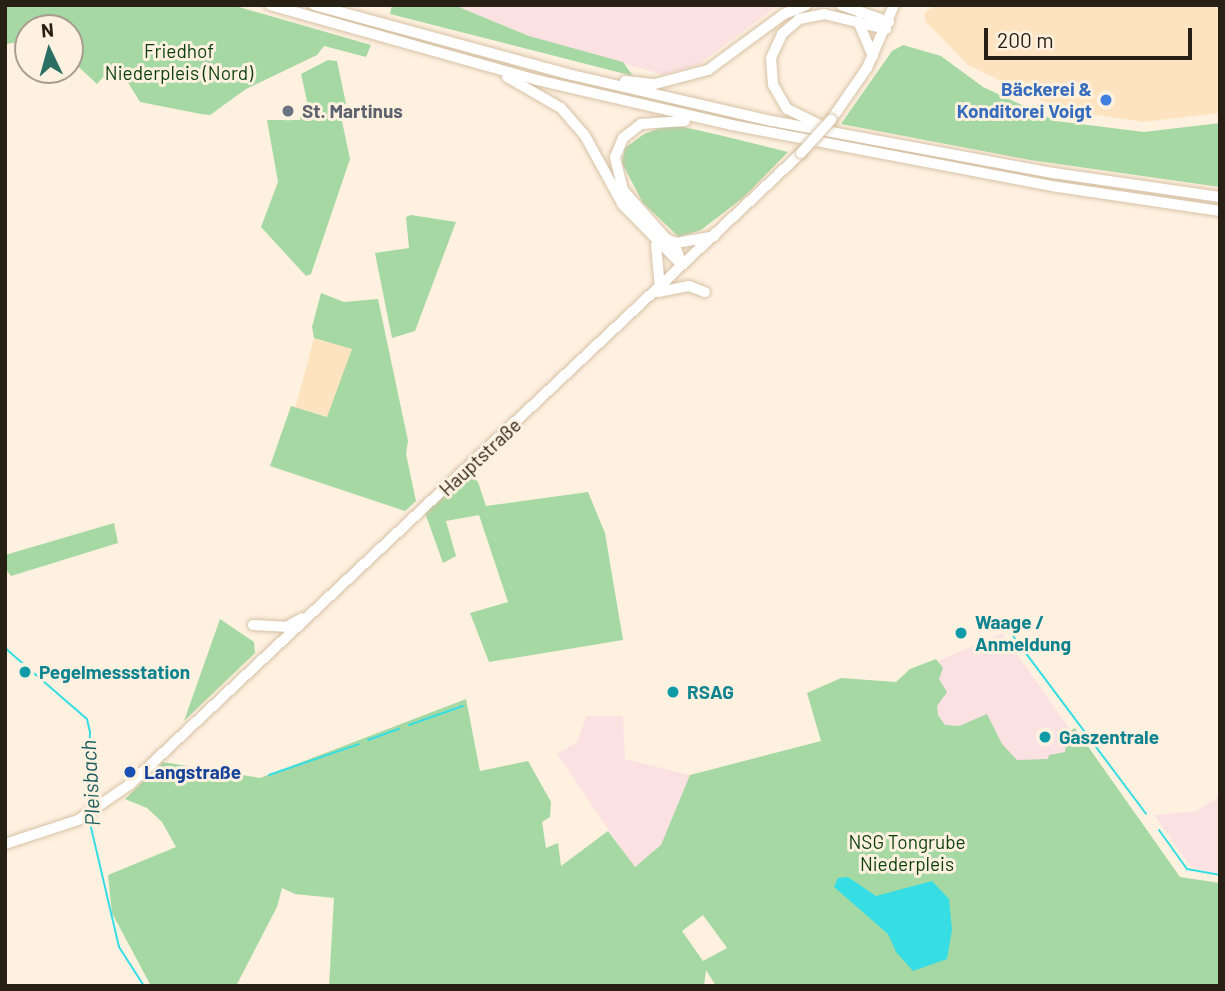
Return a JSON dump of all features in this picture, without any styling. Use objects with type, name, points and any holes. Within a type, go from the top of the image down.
[{"type":"highway","points":[[270,5],[489,67],[733,125],[962,170],[1220,211]]},
{"type":"highway","points":[[314,5],[572,75],[853,137],[1220,197]]},
{"type":"highway","points":[[572,75],[655,84],[691,77],[727,58],[784,13],[806,5]]},
{"type":"highway","points":[[841,5],[859,16],[887,25]]},
{"type":"highway","points":[[853,137],[787,109],[770,71],[775,45],[799,19],[824,15],[859,16],[881,5]]},
{"type":"highway","points":[[859,16],[873,56]]},
{"type":"highway","points":[[489,67],[561,108],[592,148],[614,194],[655,243],[682,265]]},
{"type":"highway","points":[[682,265],[667,239],[623,190],[615,168],[618,148],[631,130],[654,120],[733,125]]},
{"type":"highway","points":[[667,239],[676,243],[714,236]]},
{"type":"highway","points":[[655,243],[657,291]]},
{"type":"main road","name":"Hauptstraße","points":[[5,844],[78,820],[103,805],[657,291],[801,153],[831,120],[873,56],[894,5]]},
{"type":"main road","points":[[657,291],[689,286],[705,292]]},
{"type":"main road","points":[[253,625],[286,626],[315,611]]},
{"type":"shaded area","points":[[454,5],[778,5],[699,64],[664,75],[529,36]]},
{"type":"shaded area","points":[[937,5],[1220,5],[1220,113],[1143,122],[1059,109],[968,65],[925,21],[925,12]]},
{"type":"shaded area","points":[[314,338],[352,348],[333,418],[295,408]]},
{"type":"shaded area","points":[[1002,633],[1074,735],[1077,747],[1025,769],[951,736],[910,683],[911,673]]},
{"type":"shaded area","points":[[587,716],[623,716],[625,759],[690,775],[675,837],[634,867],[557,754],[577,742]]},
{"type":"shaded area","points":[[1220,796],[1220,874],[1191,867],[1154,815],[1196,811]]},
{"type":"green space","name":"Friedhof Niederpleis (Nord)","points":[[5,5],[232,5],[371,45],[366,57],[324,46],[317,55],[246,89],[210,115],[140,102],[116,63],[97,84],[84,72],[84,14],[14,14],[14,43],[5,44]]},
{"type":"green space","points":[[392,5],[454,5],[529,36],[623,62],[633,76],[390,14]]},
{"type":"green space","points":[[903,45],[941,56],[983,87],[1056,121],[1144,132],[1220,123],[1220,187],[1030,160],[841,124],[892,51]]},
{"type":"green space","points":[[328,60],[337,61],[346,104],[339,107],[350,159],[311,274],[306,276],[261,227],[278,182],[267,120],[300,120],[300,116],[310,115],[301,74]]},
{"type":"green space","points":[[670,124],[788,152],[744,197],[701,230],[679,237],[643,203],[622,163],[625,148],[644,134]]},
{"type":"green space","points":[[411,215],[456,222],[415,331],[392,338],[375,253],[409,248],[406,217]]},
{"type":"green space","points":[[321,293],[344,302],[378,299],[408,441],[406,454],[416,501],[405,511],[270,466],[291,406],[327,417],[352,349],[314,338],[312,327]]},
{"type":"green space","points":[[466,471],[478,482],[486,506],[588,492],[605,533],[623,640],[489,662],[470,613],[508,602],[479,515],[446,521],[456,556],[443,563],[424,510]]},
{"type":"green space","points":[[114,523],[118,543],[11,576],[5,568],[5,555]]},
{"type":"green space","points":[[220,619],[254,642],[255,653],[184,721]]},
{"type":"green space","name":"NSG Tongrube Niederpleis","points":[[936,659],[943,668],[939,679],[947,692],[937,706],[938,715],[945,725],[959,726],[987,714],[1002,744],[1017,760],[1048,759],[1049,755],[1065,752],[1067,733],[1075,728],[1180,877],[1220,883],[1220,986],[716,986],[706,970],[704,986],[329,986],[334,898],[295,894],[282,888],[277,907],[236,986],[151,986],[112,913],[108,875],[176,847],[162,822],[147,808],[125,799],[163,762],[260,778],[466,699],[480,771],[528,761],[551,802],[550,817],[542,822],[546,848],[558,843],[561,866],[608,831],[635,867],[661,845],[690,775],[821,741],[807,693],[841,678],[896,682],[910,669]],"holes":[[[703,915],[727,948],[703,961],[682,931]]]},
{"type":"water","points":[[848,877],[876,896],[932,881],[949,899],[952,930],[947,959],[913,971],[896,952],[888,934],[834,887],[838,878]]},
{"type":"waterway","points":[[1013,636],[1146,814]]},
{"type":"waterway","name":"Pleisbach","points":[[5,648],[87,719],[90,732],[87,807]]},
{"type":"waterway","points":[[409,725],[463,706]]},
{"type":"waterway","points":[[368,740],[399,729]]},
{"type":"waterway","points":[[269,775],[359,744]]},
{"type":"waterway","name":"Pleisbach","points":[[89,819],[119,947],[144,986]]},
{"type":"waterway","points":[[1159,830],[1187,869],[1220,875]]},
{"type":"place","name":"Bäckerei & Konditorei Voigt","points":[[1106,100]]},
{"type":"place","name":"St. Martinus","points":[[288,111]]},
{"type":"place","name":"Waage / Anmeldung","points":[[961,633]]},
{"type":"place","name":"Pegelmessstation","points":[[25,672]]},
{"type":"place","name":"RSAG","points":[[673,692]]},
{"type":"place","name":"Gaszentrale","points":[[1045,737]]},
{"type":"place","name":"Langstraße","points":[[130,772]]}]
